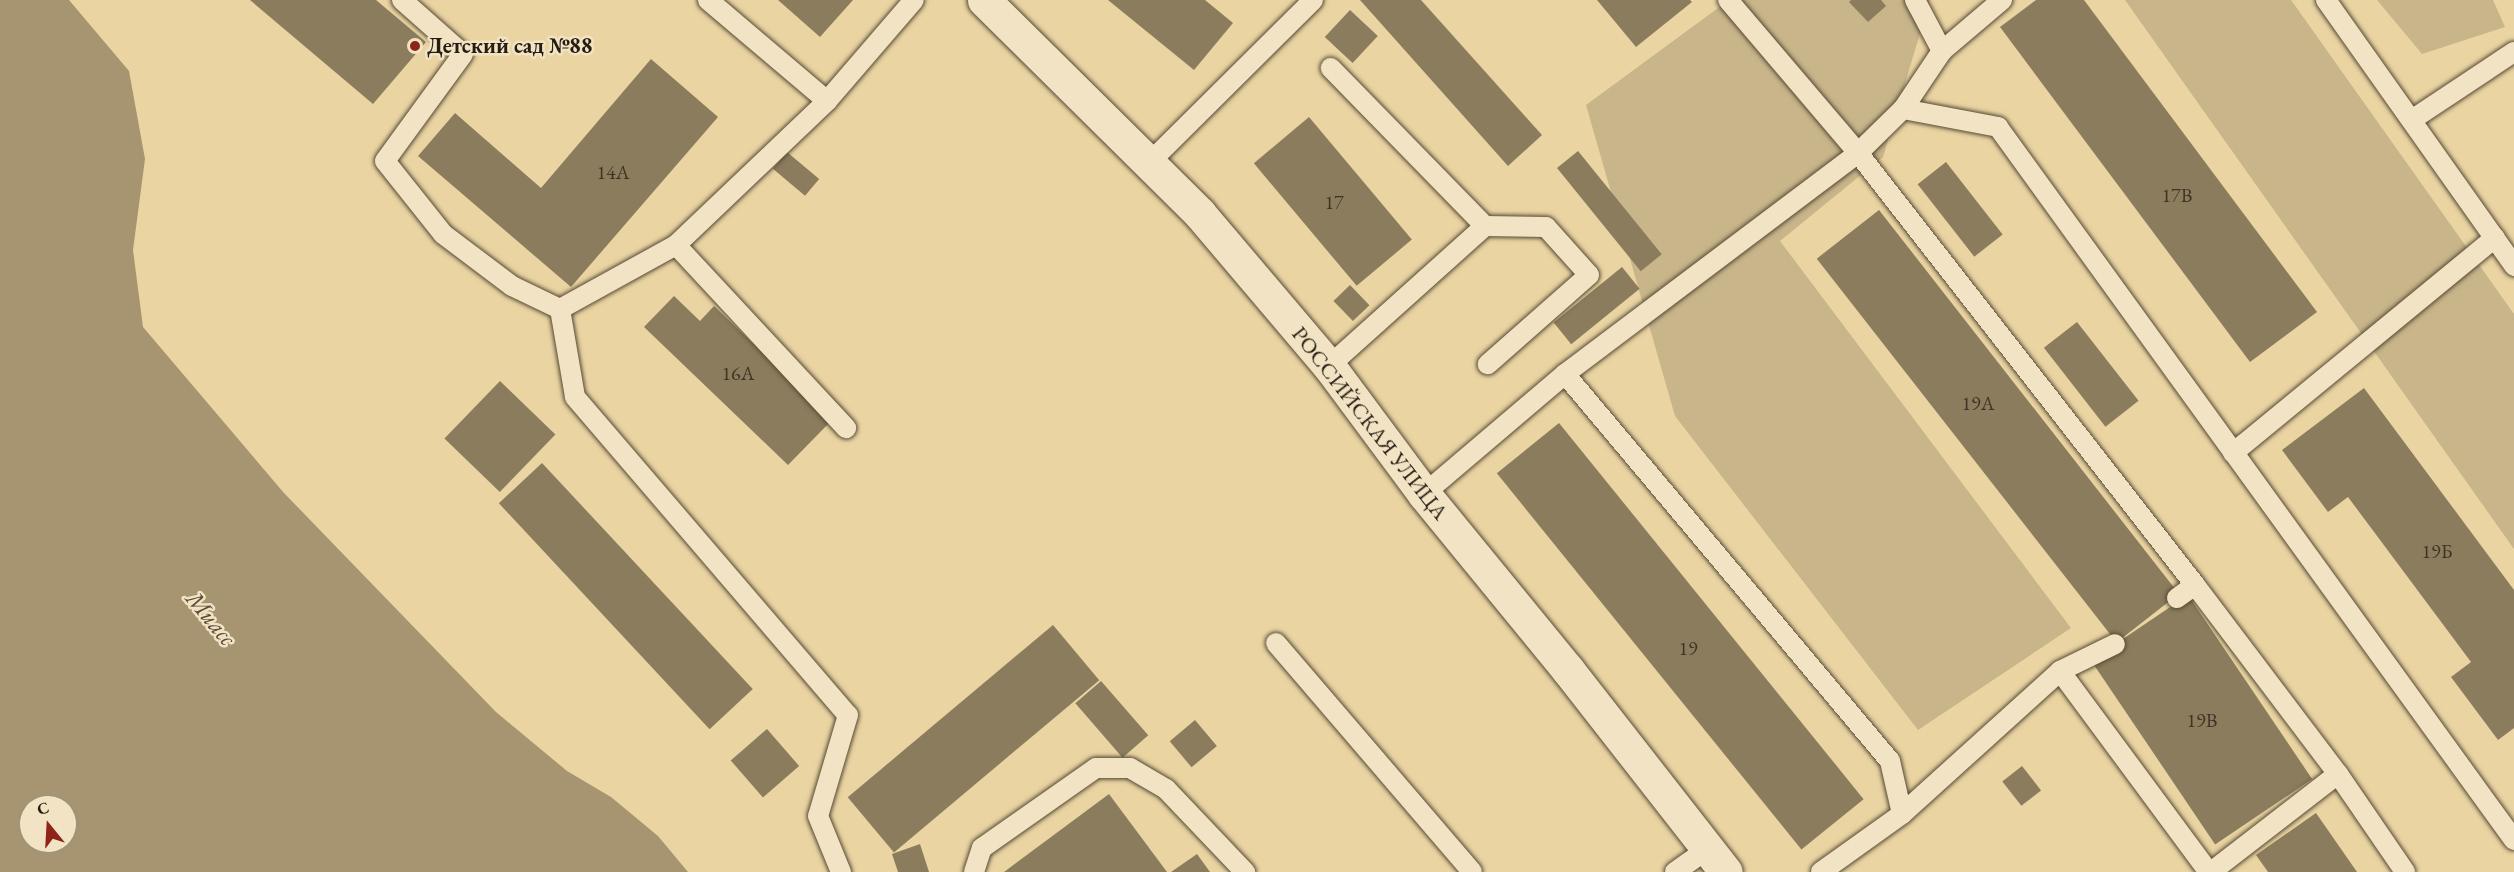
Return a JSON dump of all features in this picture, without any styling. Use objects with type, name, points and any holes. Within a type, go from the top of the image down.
[{"type":"main road","name":"РОССИЙСКАЯ УЛИЦА","points":[[984,0],[1200,214],[1329,366],[1424,494],[1717,860]]},
{"type":"lane","points":[[402,0],[463,54],[385,161],[443,234],[512,286],[560,309]]},
{"type":"lane","points":[[708,0],[827,101]]},
{"type":"lane","points":[[560,309],[676,245],[827,101],[914,0]]},
{"type":"lane","points":[[1728,0],[1858,153],[2195,585],[2338,774],[2405,872]]},
{"type":"lane","points":[[1915,0],[1942,51]]},
{"type":"lane","points":[[1424,494],[1564,375],[1858,153],[1903,109],[1942,51],[2002,0]]},
{"type":"lane","points":[[2326,0],[2413,119],[2514,266]]},
{"type":"lane","points":[[1149,163],[1310,1]]},
{"type":"lane","points":[[2413,119],[2514,52]]},
{"type":"lane","points":[[1331,68],[1485,226]]},
{"type":"lane","points":[[1903,109],[1998,127],[2514,840]]},
{"type":"lane","points":[[1329,366],[1485,226],[1546,227],[1589,275],[1488,364]]},
{"type":"lane","points":[[2233,453],[2495,238]]},
{"type":"lane","points":[[676,245],[846,428]]},
{"type":"lane","points":[[560,309],[575,397],[848,715],[818,816],[841,872]]},
{"type":"lane","points":[[1564,375],[1890,761],[1902,814]]},
{"type":"lane","points":[[2177,598],[2195,585]]},
{"type":"lane","points":[[1276,643],[1472,872]]},
{"type":"lane","points":[[1821,872],[1902,814],[2060,671],[2115,644]]},
{"type":"lane","points":[[2060,671],[2210,872],[2338,774]]},
{"type":"lane","points":[[974,872],[982,848],[1096,768],[1130,768],[1166,789],[1245,872]]},
{"type":"lane","points":[[1675,872],[1717,860]]},
{"type":"shaded area","points":[[1729,0],[1930,0],[1883,157],[1780,241],[2071,628],[1918,730],[1675,416],[1586,105]]},
{"type":"shaded area","points":[[2125,0],[2291,0],[2514,314],[2514,549]]},
{"type":"shaded area","points":[[2377,0],[2493,0],[2505,27],[2422,54]]},
{"type":"water","name":"Миасс","points":[[0,0],[69,0],[129,71],[145,159],[133,250],[143,327],[284,493],[496,712],[567,771],[611,797],[658,836],[688,872],[0,872]]},
{"type":"building","points":[[250,0],[376,0],[426,42],[373,104]]},
{"type":"building","points":[[778,0],[853,0],[820,37]]},
{"type":"building","points":[[1108,0],[1205,0],[1233,23],[1194,70]]},
{"type":"building","points":[[1360,0],[1421,0],[1542,135],[1508,166]]},
{"type":"building","points":[[1597,0],[1690,0],[1692,2],[1636,47]]},
{"type":"building","points":[[1851,0],[1881,0],[1886,6],[1868,22],[1849,2]]},
{"type":"building","points":[[2036,0],[2084,0],[2317,312],[2250,362],[2000,27]]},
{"type":"building","points":[[1350,10],[1378,36],[1353,63],[1325,37]]},
{"type":"building","points":[[651,59],[718,117],[571,287],[418,156],[455,113],[541,188]]},
{"type":"building","points":[[1309,117],[1412,240],[1357,286],[1254,163]]},
{"type":"building","points":[[1578,151],[1662,254],[1641,271],[1557,168]]},
{"type":"building","points":[[787,152],[819,179],[805,196],[773,169]]},
{"type":"building","points":[[1946,162],[2003,234],[1974,257],[1918,184]]},
{"type":"building","points":[[1879,210],[2179,594],[2117,642],[1817,259]]},
{"type":"building","points":[[1622,267],[1640,289],[1571,344],[1554,322]]},
{"type":"building","points":[[1350,285],[1369,305],[1353,321],[1333,301]]},
{"type":"building","points":[[674,296],[700,321],[714,306],[832,420],[788,465],[644,327]]},
{"type":"building","points":[[2077,322],[2139,401],[2105,427],[2044,348]]},
{"type":"building","points":[[500,381],[555,434],[500,492],[444,439]]},
{"type":"building","points":[[2364,388],[2514,590],[2514,728],[2498,740],[2451,677],[2471,662],[2348,497],[2328,512],[2282,450]]},
{"type":"building","points":[[1559,423],[1864,799],[1801,849],[1497,473]]},
{"type":"building","points":[[542,463],[753,689],[710,729],[499,503]]},
{"type":"building","points":[[2188,595],[2312,779],[2215,844],[2091,660]]},
{"type":"building","points":[[1053,625],[1099,680],[894,852],[848,797]]},
{"type":"building","points":[[1101,681],[1148,735],[1123,758],[1075,703]]},
{"type":"building","points":[[1195,720],[1217,746],[1192,767],[1170,741]]},
{"type":"building","points":[[767,729],[799,766],[763,797],[731,760]]},
{"type":"building","points":[[2022,766],[2041,790],[2021,806],[2002,781]]},
{"type":"building","points":[[1109,794],[1167,872],[1004,872]]},
{"type":"building","points":[[2316,813],[2357,872],[2268,872],[2256,855]]},
{"type":"building","points":[[920,844],[929,872],[898,872],[892,854]]},
{"type":"building","points":[[1197,854],[1210,872],[1171,872]]},
{"type":"place","name":"Детский сад №88","points":[[415,46]]}]
